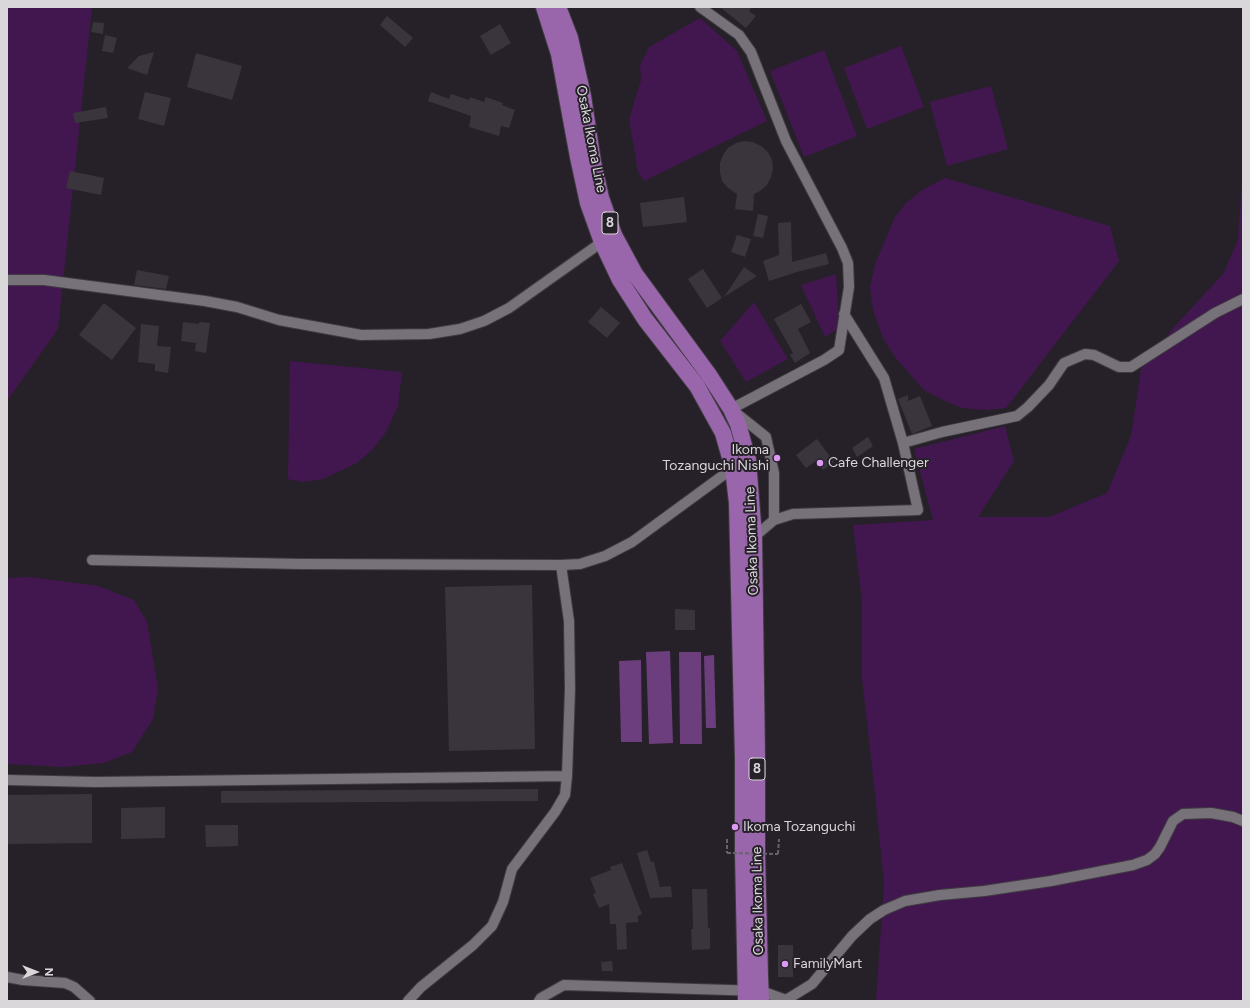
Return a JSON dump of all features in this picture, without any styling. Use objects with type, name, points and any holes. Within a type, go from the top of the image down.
[{"type":"main road","name":"Osaka Ikoma Line","points":[[544,7],[559,54],[588,203],[602,242],[620,280],[645,319],[697,386],[723,433],[733,468],[737,503],[743,759],[746,996]]},
{"type":"main road","name":"Osaka Ikoma Line","points":[[558,7],[570,38],[583,96],[593,162],[602,198],[614,235],[635,274],[709,375],[731,409],[738,424],[748,460],[754,537],[760,976],[762,996]]},
{"type":"street","points":[[700,7],[739,35],[751,52],[786,141],[842,248],[848,263],[849,287],[839,350],[824,360],[731,409],[766,437],[774,473],[774,520]]},
{"type":"street","points":[[7,280],[44,280],[205,301],[237,307],[279,320],[361,335],[429,334],[460,329],[484,321],[509,308],[602,242]]},
{"type":"street","points":[[903,444],[942,432],[1017,416],[1049,385],[1064,363],[1085,354],[1094,355],[1119,367],[1131,367],[1215,313],[1243,299]]},
{"type":"street","points":[[754,537],[774,520],[793,514],[918,510],[903,444],[884,378],[844,314]]},
{"type":"street","points":[[92,560],[309,564],[580,564],[605,556],[632,542],[733,468]]},
{"type":"street","points":[[408,1001],[421,987],[473,945],[492,926],[503,902],[512,869],[555,812],[565,795],[570,689],[569,621],[561,565]]},
{"type":"street","points":[[7,780],[96,782],[567,776]]},
{"type":"street","points":[[539,1001],[541,998],[564,985],[762,996],[786,1000],[812,984],[852,936],[870,919],[884,910],[905,901],[1051,881],[1133,865],[1147,860],[1155,854],[1174,821],[1183,814],[1211,813],[1233,817],[1243,821]]},
{"type":"street","points":[[7,978],[65,983],[74,987],[90,1001]]},
{"type":"path","points":[[727,839],[727,853],[778,854],[779,839]]},
{"type":"shaded area","points":[[7,7],[92,7],[58,329],[7,401]]},
{"type":"shaded area","points":[[700,18],[737,51],[767,121],[644,181],[638,172],[629,119],[641,80],[640,65],[649,47]]},
{"type":"shaded area","points":[[901,46],[924,107],[867,129],[844,68]]},
{"type":"shaded area","points":[[824,50],[857,136],[804,157],[770,71]]},
{"type":"shaded area","points":[[991,86],[1008,149],[947,166],[930,102]]},
{"type":"shaded area","points":[[1243,163],[1243,1001],[876,1001],[884,884],[862,678],[862,601],[853,525],[933,520],[914,449],[1005,426],[1014,461],[978,517],[1049,517],[1107,493],[1131,436],[1141,369],[1175,326],[1223,274],[1238,240]]},
{"type":"shaded area","points":[[945,178],[1110,226],[1119,261],[1006,408],[986,410],[962,408],[924,390],[895,357],[883,338],[873,310],[870,287],[875,264],[895,217],[906,203],[922,190]]},
{"type":"shaded area","points":[[836,274],[839,328],[825,337],[801,285]]},
{"type":"shaded area","points":[[754,302],[788,359],[746,382],[720,341]]},
{"type":"shaded area","points":[[290,361],[402,372],[398,406],[386,432],[373,449],[357,463],[323,479],[302,482],[288,479]]},
{"type":"shaded area","points":[[30,577],[98,586],[134,600],[147,622],[158,689],[153,719],[132,752],[104,763],[62,767],[7,764],[7,578]]},
{"type":"shaded area","points":[[670,651],[673,743],[649,744],[646,652]]},
{"type":"shaded area","points":[[679,652],[701,652],[702,744],[680,744]]},
{"type":"shaded area","points":[[714,655],[716,728],[706,728],[704,656]]},
{"type":"shaded area","points":[[641,660],[642,742],[621,742],[619,661]]},
{"type":"building","points":[[720,7],[752,7],[749,11],[756,16],[746,28]]},
{"type":"building","points":[[387,16],[413,38],[405,47],[380,25]]},
{"type":"building","points":[[93,22],[104,23],[103,34],[91,32]]},
{"type":"building","points":[[500,24],[511,43],[491,55],[480,36]]},
{"type":"building","points":[[105,35],[117,38],[113,53],[102,51]]},
{"type":"building","points":[[154,52],[147,75],[127,68],[139,56]]},
{"type":"building","points":[[196,53],[242,66],[232,100],[187,87]]},
{"type":"building","points":[[145,92],[171,98],[164,126],[138,119]]},
{"type":"building","points":[[431,92],[449,99],[451,94],[469,100],[470,97],[484,102],[486,97],[503,103],[502,105],[515,110],[509,128],[501,126],[499,136],[469,127],[471,116],[428,101]]},
{"type":"building","points":[[106,107],[108,118],[75,123],[73,113]]},
{"type":"building","points":[[744,141],[753,142],[761,146],[768,152],[772,160],[773,169],[767,185],[754,194],[754,197],[752,198],[754,198],[753,211],[735,209],[737,194],[728,188],[722,181],[720,172],[720,163],[728,148],[736,143]]},
{"type":"building","points":[[70,171],[104,178],[101,195],[66,188]]},
{"type":"building","points":[[684,197],[687,222],[643,227],[640,203]]},
{"type":"building","points":[[758,214],[768,216],[763,238],[753,236]]},
{"type":"building","points":[[791,222],[792,262],[826,253],[829,264],[769,281],[763,261],[779,255],[778,223]]},
{"type":"building","points":[[737,235],[751,239],[745,257],[731,252]]},
{"type":"building","points":[[744,267],[757,276],[724,297]]},
{"type":"building","points":[[703,269],[722,298],[707,308],[688,279]]},
{"type":"building","points":[[137,270],[169,276],[166,289],[134,285]]},
{"type":"building","points":[[104,303],[136,328],[112,360],[79,335]]},
{"type":"building","points":[[801,304],[811,322],[798,329],[810,353],[795,363],[790,355],[793,353],[774,319]]},
{"type":"building","points":[[601,307],[620,323],[607,338],[588,322]]},
{"type":"building","points":[[183,322],[199,324],[199,322],[210,323],[206,353],[195,351],[196,343],[181,341]]},
{"type":"building","points":[[141,324],[159,326],[157,346],[171,347],[168,373],[155,371],[155,364],[138,362]]},
{"type":"building","points":[[908,395],[908,401],[920,396],[932,426],[912,434],[898,399]]},
{"type":"building","points":[[868,437],[873,446],[857,457],[852,448]]},
{"type":"building","points":[[817,439],[834,462],[823,470],[816,461],[806,468],[796,455]]},
{"type":"building","points":[[532,585],[535,749],[449,751],[445,587]]},
{"type":"building","points":[[675,609],[695,610],[695,630],[675,630]]},
{"type":"building","points":[[538,789],[538,801],[221,803],[221,791]]},
{"type":"building","points":[[92,794],[92,843],[7,844],[7,795]]},
{"type":"building","points":[[165,807],[165,838],[121,839],[121,808]]},
{"type":"building","points":[[205,825],[238,825],[238,846],[206,847]]},
{"type":"building","points":[[647,850],[651,862],[654,862],[660,887],[671,886],[672,897],[650,898],[637,853]]},
{"type":"building","points":[[622,863],[642,914],[638,916],[638,922],[626,923],[627,949],[617,950],[616,924],[610,924],[609,904],[599,908],[593,894],[596,893],[590,878],[611,870],[610,867]]},
{"type":"building","points":[[692,889],[707,889],[710,949],[692,950]]},
{"type":"building","points":[[778,945],[793,945],[793,977],[778,977]]},
{"type":"building","points":[[612,961],[613,971],[602,971],[601,962]]},
{"type":"place","name":"Ikoma Tozanguchi Nishi","points":[[777,458]]},
{"type":"place","name":"Cafe Challenger","points":[[820,463]]},
{"type":"place","name":"Ikoma Tozanguchi","points":[[735,827]]},
{"type":"place","name":"FamilyMart","points":[[785,964]]}]
